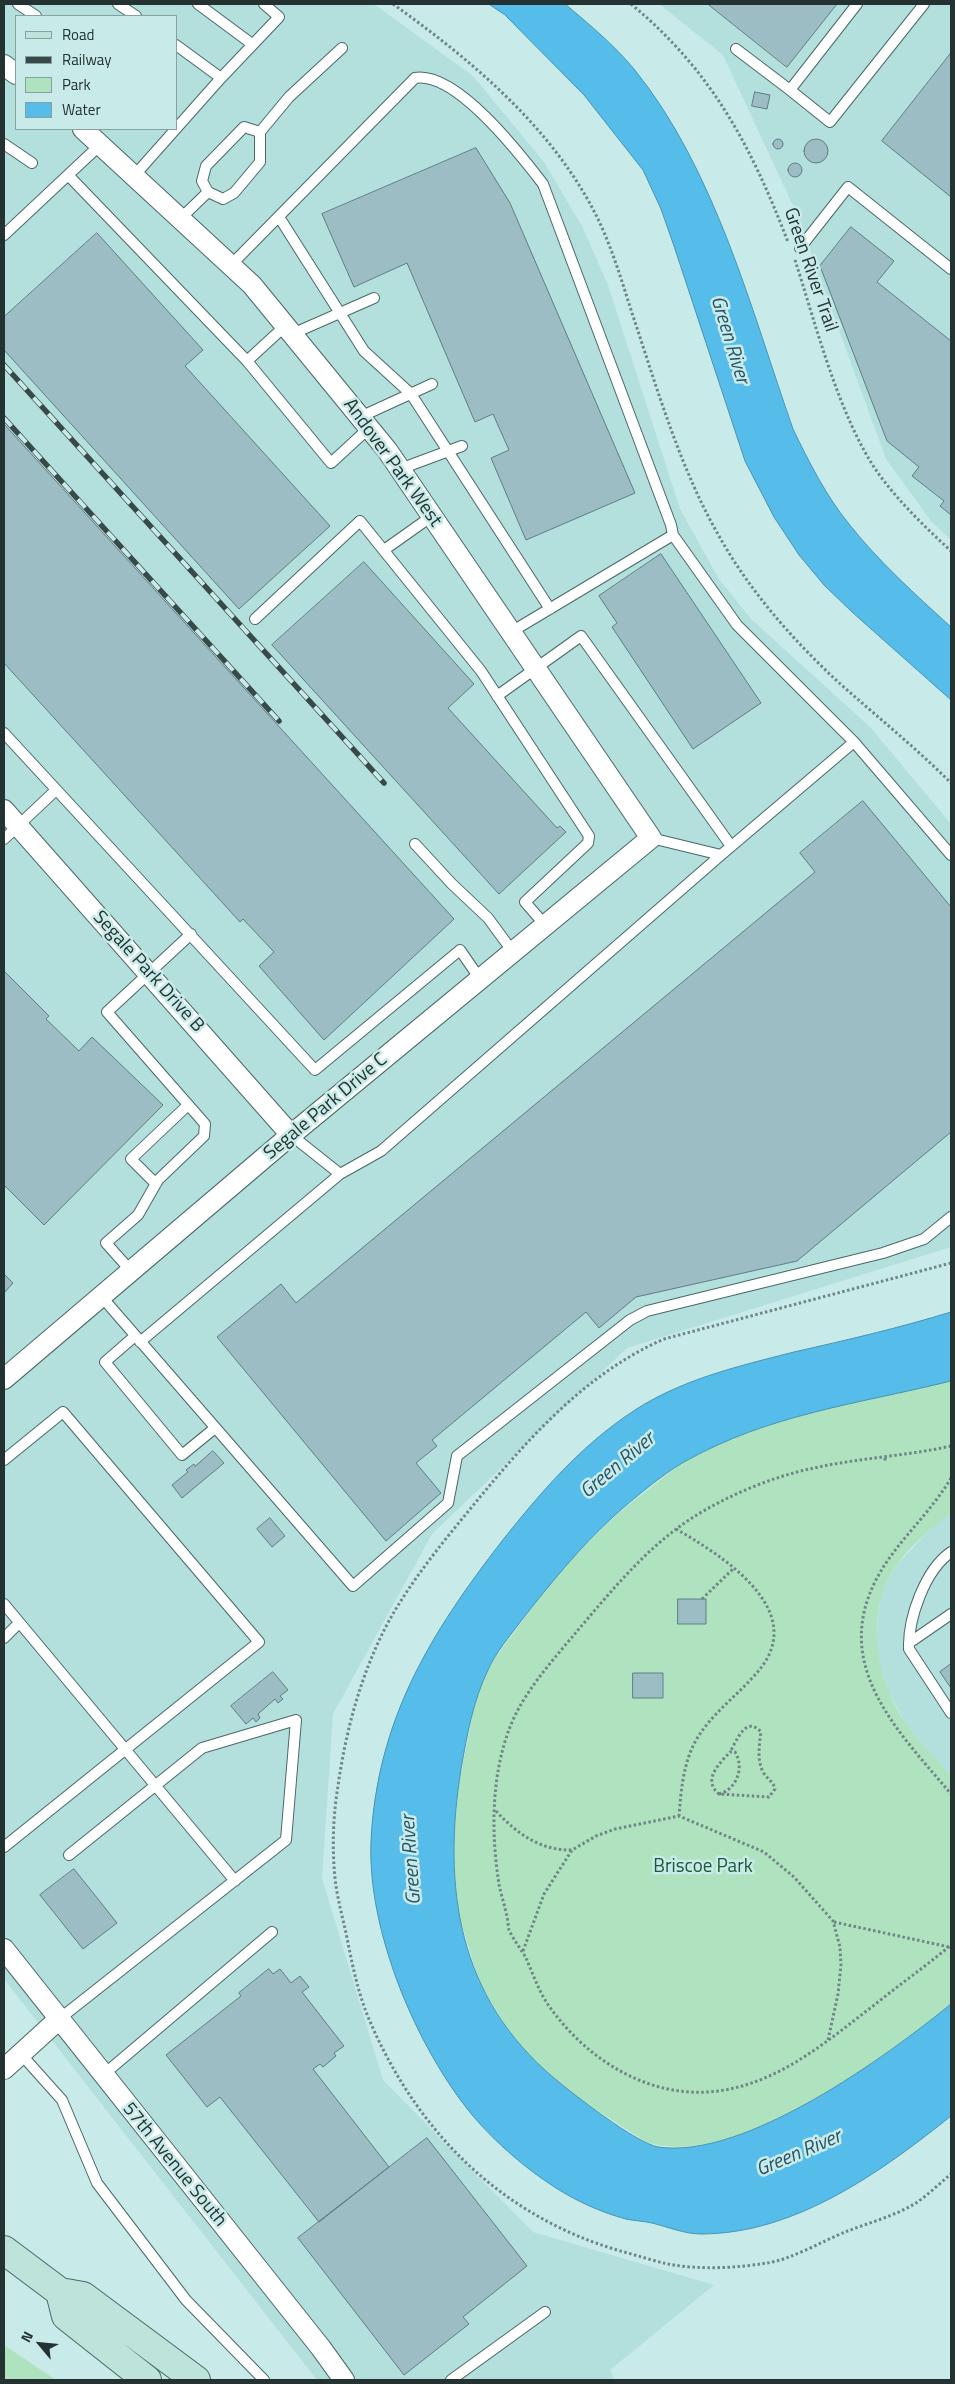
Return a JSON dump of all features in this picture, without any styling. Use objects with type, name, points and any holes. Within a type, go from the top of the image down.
[{"type":"main road","points":[[4,2250],[60,2292],[83,2296],[196,2380]]},
{"type":"main road","points":[[60,2292],[66,2316],[147,2380]]},
{"type":"street","name":"Andover Park West","points":[[84,130],[252,284],[365,422],[400,469],[651,838]]},
{"type":"street","name":"Segale Park Drive B","points":[[4,810],[11,832],[149,974],[291,1135]]},
{"type":"street","name":"Segale Park Drive C","points":[[4,1379],[291,1135],[651,838]]},
{"type":"street","name":"57th Avenue South","points":[[4,1949],[58,2020],[321,2348],[344,2380]]},
{"type":"street","points":[[4,2069],[58,2020]]},
{"type":"lane","points":[[18,4],[34,15]]},
{"type":"lane","points":[[118,4],[134,15]]},
{"type":"lane","points":[[198,4],[252,44]]},
{"type":"lane","points":[[178,127],[252,44],[280,17],[264,4]]},
{"type":"lane","points":[[790,90],[857,4]]},
{"type":"lane","points":[[736,49],[830,122],[924,4]]},
{"type":"lane","points":[[178,46],[221,78]]},
{"type":"lane","points":[[260,132],[244,127],[206,166],[202,181],[208,192],[223,199],[234,193],[260,162],[260,132],[289,97],[342,48]]},
{"type":"lane","points":[[231,265],[415,78],[425,76],[442,82],[462,94],[520,154],[543,184],[665,509],[673,535],[737,625],[854,742],[951,854]]},
{"type":"lane","points":[[134,176],[175,130]]},
{"type":"lane","points":[[4,144],[32,164]]},
{"type":"lane","points":[[4,235],[100,145]]},
{"type":"lane","points":[[68,175],[247,361],[330,463],[365,422],[411,394],[432,384]]},
{"type":"lane","points":[[796,248],[848,187],[951,269]]},
{"type":"lane","points":[[180,218],[208,192]]},
{"type":"lane","points":[[279,217],[364,351],[411,394],[550,609]]},
{"type":"lane","points":[[247,361],[289,330],[339,313],[374,298]]},
{"type":"lane","points":[[400,469],[462,446]]},
{"type":"lane","points":[[384,550],[432,516]]},
{"type":"lane","points":[[255,619],[360,521],[481,671],[589,836],[588,843],[525,902],[546,925]]},
{"type":"lane","points":[[511,632],[673,535]]},
{"type":"lane","points":[[497,696],[582,636],[731,846]]},
{"type":"lane","points":[[4,733],[315,1070],[460,950],[480,979]]},
{"type":"lane","points":[[215,1428],[182,1455],[105,1362],[138,1339],[340,1174],[380,1151],[731,846],[854,742]]},
{"type":"lane","points":[[11,832],[56,790]]},
{"type":"lane","points":[[651,838],[721,855]]},
{"type":"lane","points":[[416,844],[452,884],[488,918],[513,952]]},
{"type":"lane","points":[[131,1271],[106,1243],[138,1215],[156,1184],[204,1136],[205,1124],[107,1012],[191,934]]},
{"type":"lane","points":[[156,1184],[131,1159],[188,1105]]},
{"type":"lane","points":[[291,1135],[340,1174]]},
{"type":"lane","points":[[101,1296],[352,1586],[448,1503],[457,1456],[630,1320],[647,1311],[891,1250],[924,1239],[951,1217]]},
{"type":"lane","points":[[4,1460],[63,1412],[258,1642],[4,1847]]},
{"type":"lane","points":[[951,1552],[935,1566],[928,1579],[914,1612],[909,1643],[909,1650],[951,1713]]},
{"type":"lane","points":[[4,1604],[235,1881]]},
{"type":"lane","points":[[909,1643],[951,1614]]},
{"type":"lane","points":[[4,1638],[19,1623]]},
{"type":"lane","points":[[58,2020],[286,1840],[296,1720],[202,1748],[69,1855]]},
{"type":"lane","points":[[103,2075],[272,1932]]},
{"type":"lane","points":[[20,2053],[62,2100],[97,2183],[186,2300],[264,2380]]},
{"type":"lane","points":[[451,2380],[545,2312]]},
{"type":"path","points":[[392,4],[437,36],[500,90],[554,150],[576,181],[596,214],[617,266],[692,487],[720,538],[751,584],[800,644],[837,680],[951,782]]},
{"type":"path","name":"Green River Trail","points":[[631,4],[676,45],[698,70],[723,106],[758,168],[796,248]]},
{"type":"path","name":"Green River Trail","points":[[794,258],[826,359],[859,438],[878,472],[895,494],[951,551]]},
{"type":"path","points":[[951,1263],[664,1340],[638,1350],[609,1369],[538,1430],[499,1474],[422,1571],[390,1619],[359,1693],[346,1739],[337,1789],[334,1833],[335,1879],[356,1980],[371,2025],[398,2075],[419,2108],[450,2149],[491,2186],[566,2232],[671,2265],[719,2267],[771,2263],[914,2204],[951,2174]]},
{"type":"path","points":[[950,1946],[799,2061],[749,2084],[717,2092],[693,2092],[670,2090],[645,2084],[621,2073],[606,2062],[572,2033],[548,2004],[509,1928],[500,1888],[494,1832],[501,1757],[511,1726],[525,1699],[558,1653],[646,1554],[676,1529],[716,1505],[787,1475],[820,1466],[918,1454],[951,1446]]},
{"type":"path","points":[[885,1458],[885,1463]]},
{"type":"path","points":[[676,1529],[708,1548],[734,1568],[764,1599],[775,1625],[775,1641],[770,1654],[760,1669],[714,1717],[694,1744],[687,1761],[679,1816]]},
{"type":"path","points":[[702,1599],[734,1568]]},
{"type":"path","points":[[750,1726],[757,1727],[761,1732],[759,1760],[764,1774],[774,1784],[775,1789],[769,1797],[719,1794],[713,1789],[710,1781],[713,1773],[730,1752],[744,1728],[750,1726]]},
{"type":"path","points":[[719,1794],[728,1792],[735,1785],[738,1774],[737,1755],[735,1752],[730,1752]]},
{"type":"path","points":[[495,1810],[526,1838],[560,1850],[572,1850]]},
{"type":"path","points":[[523,1952],[544,1894],[572,1850],[596,1836],[615,1828],[679,1816],[764,1852],[794,1878],[834,1921],[840,1947],[841,1965],[838,1994],[828,2040]]},
{"type":"path","points":[[834,1921],[950,1946]]},
{"type":"shaded area","points":[[4,4],[374,4],[473,76],[544,162],[583,228],[608,285],[680,509],[719,579],[751,619],[870,727],[951,824],[951,1247],[627,1348],[432,1534],[333,1714],[322,1878],[383,2080],[533,2232],[714,2285],[610,2370],[614,2380],[317,2380],[4,1979]]},
{"type":"shaded area","points":[[659,4],[951,4],[951,540],[931,521],[886,459],[796,212],[723,55]]},
{"type":"shaded area","points":[[951,1513],[951,1775],[925,1748],[905,1722],[888,1691],[880,1665],[876,1641],[882,1591],[896,1566],[931,1528]]},
{"type":"green space","name":"Briscoe Park","points":[[951,1381],[951,1513],[922,1537],[896,1566],[886,1584],[880,1604],[877,1624],[877,1645],[881,1666],[895,1706],[916,1737],[951,1775],[951,2004],[888,2052],[849,2078],[806,2104],[763,2125],[721,2140],[681,2147],[646,2142],[575,2096],[535,2062],[516,2042],[483,1989],[459,1915],[452,1857],[459,1783],[476,1697],[490,1665],[560,1570],[614,1517],[680,1464],[718,1444],[803,1413]]},
{"type":"green space","points":[[4,2345],[56,2380],[4,2380]]},
{"type":"water","name":"Green River","points":[[489,4],[565,4],[601,35],[626,60],[662,108],[687,151],[709,195],[746,289],[793,429],[818,478],[841,513],[873,552],[951,627],[951,700],[852,612],[824,585],[799,555],[774,517],[745,461],[674,246],[661,209],[643,170],[584,95],[505,15]]},
{"type":"water","name":"Green River","points":[[951,1312],[951,1381],[781,1421],[716,1446],[676,1467],[621,1510],[577,1554],[503,1644],[491,1663],[483,1682],[474,1706],[468,1731],[456,1813],[454,1856],[457,1898],[464,1938],[477,1976],[496,2012],[522,2046],[554,2078],[620,2128],[648,2144],[658,2147],[693,2147],[731,2137],[772,2121],[813,2100],[853,2076],[924,2026],[951,2004],[951,2116],[896,2158],[866,2178],[835,2196],[803,2211],[770,2223],[736,2231],[701,2234],[689,2233],[652,2223],[626,2219],[599,2210],[556,2188],[534,2173],[491,2136],[473,2116],[452,2088],[432,2056],[399,1986],[386,1949],[377,1912],[372,1876],[371,1841],[375,1797],[384,1756],[396,1717],[430,1645],[452,1610],[502,1541],[563,1470],[615,1424],[653,1399],[712,1375]]},
{"type":"building","points":[[708,4],[837,4],[787,67]]},
{"type":"building","points":[[951,53],[951,197],[882,141]]},
{"type":"building","points":[[755,92],[770,95],[767,109],[752,106]]},
{"type":"building","points":[[776,139],[780,139],[783,144],[782,148],[776,149],[773,146],[773,142]]},
{"type":"building","points":[[816,139],[821,140],[827,146],[827,156],[821,162],[816,163],[811,162],[805,156],[804,151],[805,146],[811,140]]},
{"type":"building","points":[[476,148],[510,203],[635,493],[526,540],[491,458],[509,450],[493,414],[475,422],[407,263],[354,287],[322,214]]},
{"type":"building","points":[[792,163],[798,163],[802,170],[798,177],[792,177],[788,173],[788,167]]},
{"type":"building","points":[[851,227],[894,261],[877,282],[951,341],[951,515],[940,506],[944,501],[912,476],[919,467],[887,441],[820,266]]},
{"type":"building","points":[[97,233],[203,350],[185,366],[330,526],[239,609],[4,350],[4,317]]},
{"type":"building","points":[[4,424],[454,919],[324,1040],[259,966],[274,952],[243,919],[240,922],[4,663]]},
{"type":"building","points":[[661,554],[761,703],[693,749],[612,627],[617,623],[599,596]]},
{"type":"building","points":[[364,562],[474,684],[448,708],[557,828],[560,826],[566,832],[499,894],[272,645]]},
{"type":"building","points":[[863,801],[951,907],[951,1132],[797,1261],[636,1297],[599,1328],[586,1312],[432,1440],[437,1446],[416,1463],[441,1493],[386,1541],[217,1337],[281,1284],[296,1303],[815,872],[800,853]]},
{"type":"building","points":[[4,971],[49,1016],[46,1019],[79,1051],[92,1037],[163,1105],[44,1225],[4,1185]]},
{"type":"building","points":[[4,1274],[13,1283],[4,1293]]},
{"type":"building","points":[[213,1451],[224,1463],[182,1498],[172,1485],[188,1472],[186,1470],[194,1464],[195,1466]]},
{"type":"building","points":[[270,1518],[285,1536],[272,1547],[257,1529]]},
{"type":"building","points":[[678,1599],[706,1599],[706,1624],[678,1624]]},
{"type":"building","points":[[951,1664],[951,1688],[940,1672]]},
{"type":"building","points":[[273,1672],[288,1690],[280,1696],[283,1699],[278,1703],[275,1699],[258,1714],[260,1718],[256,1722],[253,1718],[246,1724],[231,1706]]},
{"type":"building","points":[[633,1673],[663,1673],[663,1698],[633,1698]]},
{"type":"building","points":[[74,1869],[117,1923],[83,1949],[40,1895]]},
{"type":"building","points":[[269,1969],[273,1974],[280,1969],[291,1983],[300,1976],[309,1987],[302,1992],[344,2046],[334,2053],[336,2056],[323,2067],[320,2064],[313,2069],[389,2167],[319,2222],[220,2097],[207,2107],[166,2055],[241,1996],[239,1993]]},
{"type":"building","points":[[427,2138],[527,2266],[463,2317],[469,2324],[404,2375],[298,2238]]},
{"type":"railway","points":[[4,365],[384,783]]},
{"type":"railway","points":[[4,418],[279,721]]}]
